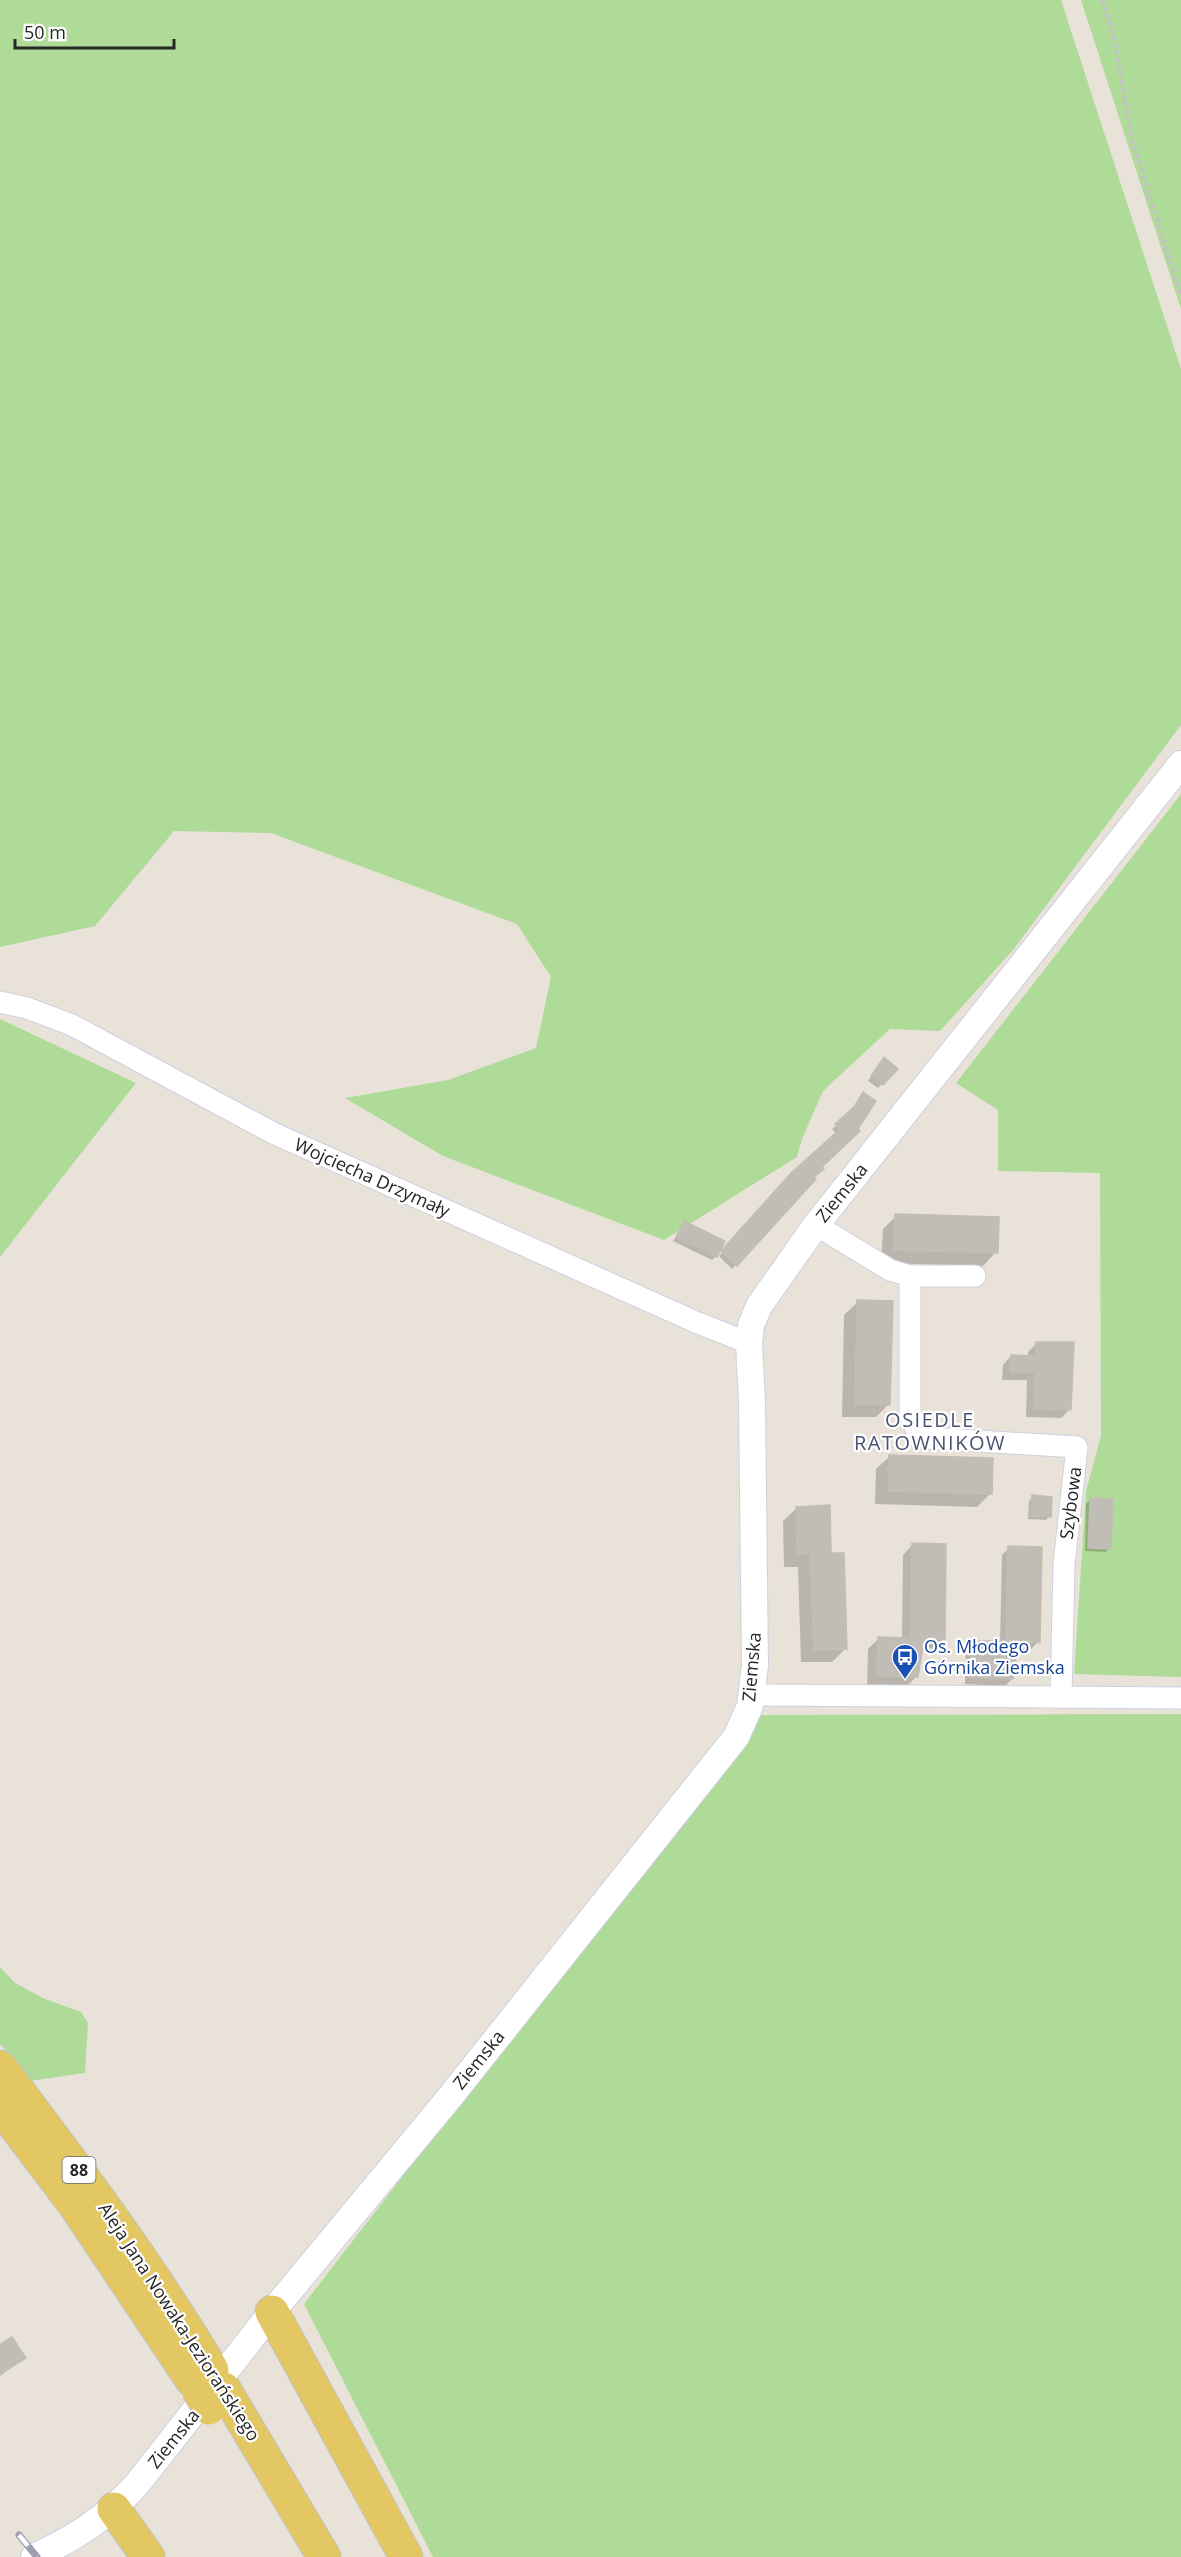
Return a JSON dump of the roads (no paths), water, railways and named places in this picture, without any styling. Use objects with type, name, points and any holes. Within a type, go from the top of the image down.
[{"type":"main road","name":"Aleja Jana Nowaka-Jeziorańskiego","points":[[0,2067],[95,2191],[153,2275],[298,2557]]},
{"type":"main road","name":"Aleja Jana Nowaka-Jeziorańskiego","points":[[0,2106],[211,2389],[324,2557]]},
{"type":"main road","points":[[272,2312],[406,2557]]},
{"type":"main road","points":[[114,2509],[148,2557]]},
{"type":"street","name":"Ziemska","points":[[34,2557],[72,2538],[114,2509],[194,2414],[272,2312],[450,2097],[727,1749],[741,1727],[752,1695],[755,1619],[749,1343],[751,1325],[759,1306],[816,1225],[1181,764]]},
{"type":"street","name":"Wojciecha Drzymały","points":[[0,1002],[43,1013],[72,1025],[203,1097],[304,1148],[698,1323],[749,1343]]},
{"type":"street","points":[[816,1225],[890,1270],[910,1276],[975,1276]]},
{"type":"street","name":"Szybowa","points":[[910,1276],[910,1414],[916,1429],[928,1438],[1077,1448],[1064,1564],[1061,1697]]},
{"type":"street","points":[[752,1695],[1181,1698]]},
{"type":"railway","points":[[19,2535],[37,2557]]},
{"type":"place","name":"Os. Młodego Górnika Ziemska","points":[[905,1680]]},
{"type":"district","name":"OSIEDLE RATOWNIKÓW","points":[[930,1432]]}]
